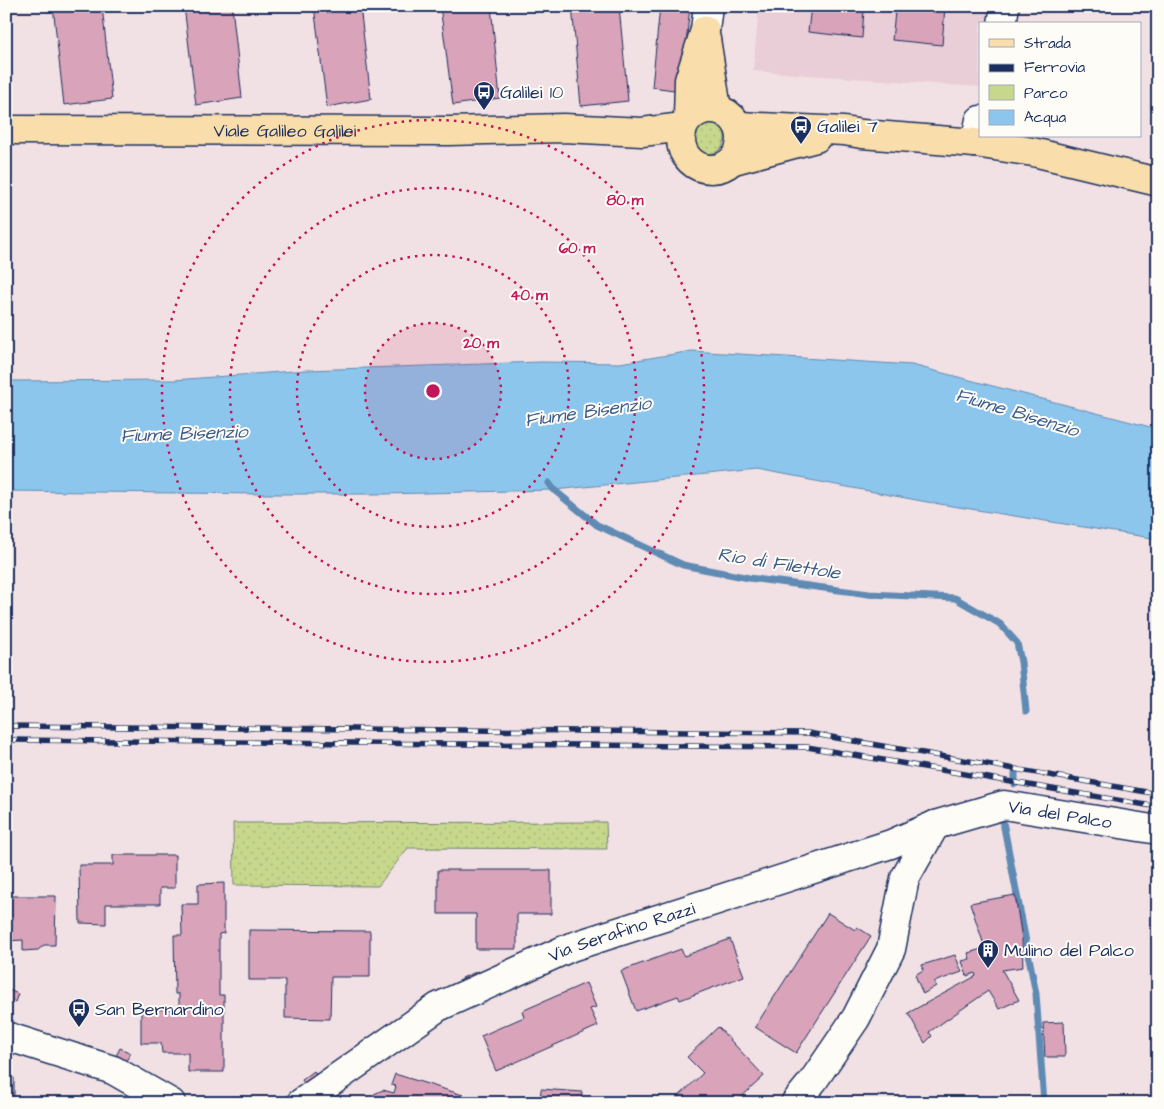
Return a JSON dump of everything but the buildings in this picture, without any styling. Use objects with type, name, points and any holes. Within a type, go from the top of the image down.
[{"type":"main road","points":[[706,18],[717,109]]},
{"type":"main road","points":[[685,133],[689,80],[706,18]]},
{"type":"main road","points":[[685,133],[696,113],[706,109],[717,109],[726,112],[734,118],[742,135],[742,144],[734,160]]},
{"type":"main road","name":"Viale Galileo Galilei","points":[[739,126],[844,131],[862,134],[978,132]]},
{"type":"main road","name":"Viale Galileo Galilei","points":[[6,130],[450,131],[564,128],[685,133],[690,161],[698,167],[708,170],[717,170],[734,160],[844,131]]},
{"type":"main road","name":"Viale Galileo Galilei","points":[[994,138],[1033,152],[1158,182]]},
{"type":"street","points":[[1002,22],[1005,6]]},
{"type":"street","name":"Via del Palco","points":[[935,825],[1004,805],[1158,830]]},
{"type":"street","points":[[795,1103],[813,1081],[856,1018],[891,949],[905,878],[935,825]]},
{"type":"street","name":"Via Serafino Razzi","points":[[301,1103],[331,1092],[438,1006],[571,947],[892,844],[935,825]]},
{"type":"street","points":[[892,844],[905,878]]},
{"type":"street","points":[[6,1036],[113,1070],[171,1103]]},
{"type":"shaded area","points":[[759,6],[997,6],[993,22],[979,22],[979,87],[753,71]]},
{"type":"green space","points":[[708,120],[715,121],[720,125],[724,130],[724,144],[720,149],[715,153],[708,154],[701,153],[696,149],[692,144],[691,137],[692,130],[696,125],[701,121]]},
{"type":"green space","points":[[606,822],[607,849],[408,848],[378,886],[234,885],[233,823]]},
{"type":"water","name":"Fiume Bisenzio","points":[[692,351],[912,365],[1158,429],[1158,539],[927,502],[757,470],[554,490],[383,494],[6,491],[6,381],[174,380],[307,370],[541,362],[620,363]]},
{"type":"waterway","name":"Rio di Filettole","points":[[549,483],[554,490],[597,525],[683,565],[749,578],[869,594],[955,598],[1000,624],[1017,643],[1026,711]]},
{"type":"waterway","name":"Rio di Filettole","points":[[1015,774],[1015,784]]},
{"type":"waterway","name":"Rio di Filettole","points":[[1003,822],[1036,994],[1044,1103]]},
{"type":"railway","points":[[6,726],[808,733],[1158,794]]},
{"type":"railway","points":[[6,740],[807,747],[1158,807]]},
{"type":"place","name":"Galilei 10","points":[[484,111]]},
{"type":"place","name":"Galilei 7","points":[[801,145]]},
{"type":"place","name":"Mulino del Palco","points":[[988,969]]},
{"type":"place","name":"San Bernardino","points":[[79,1028]]}]
